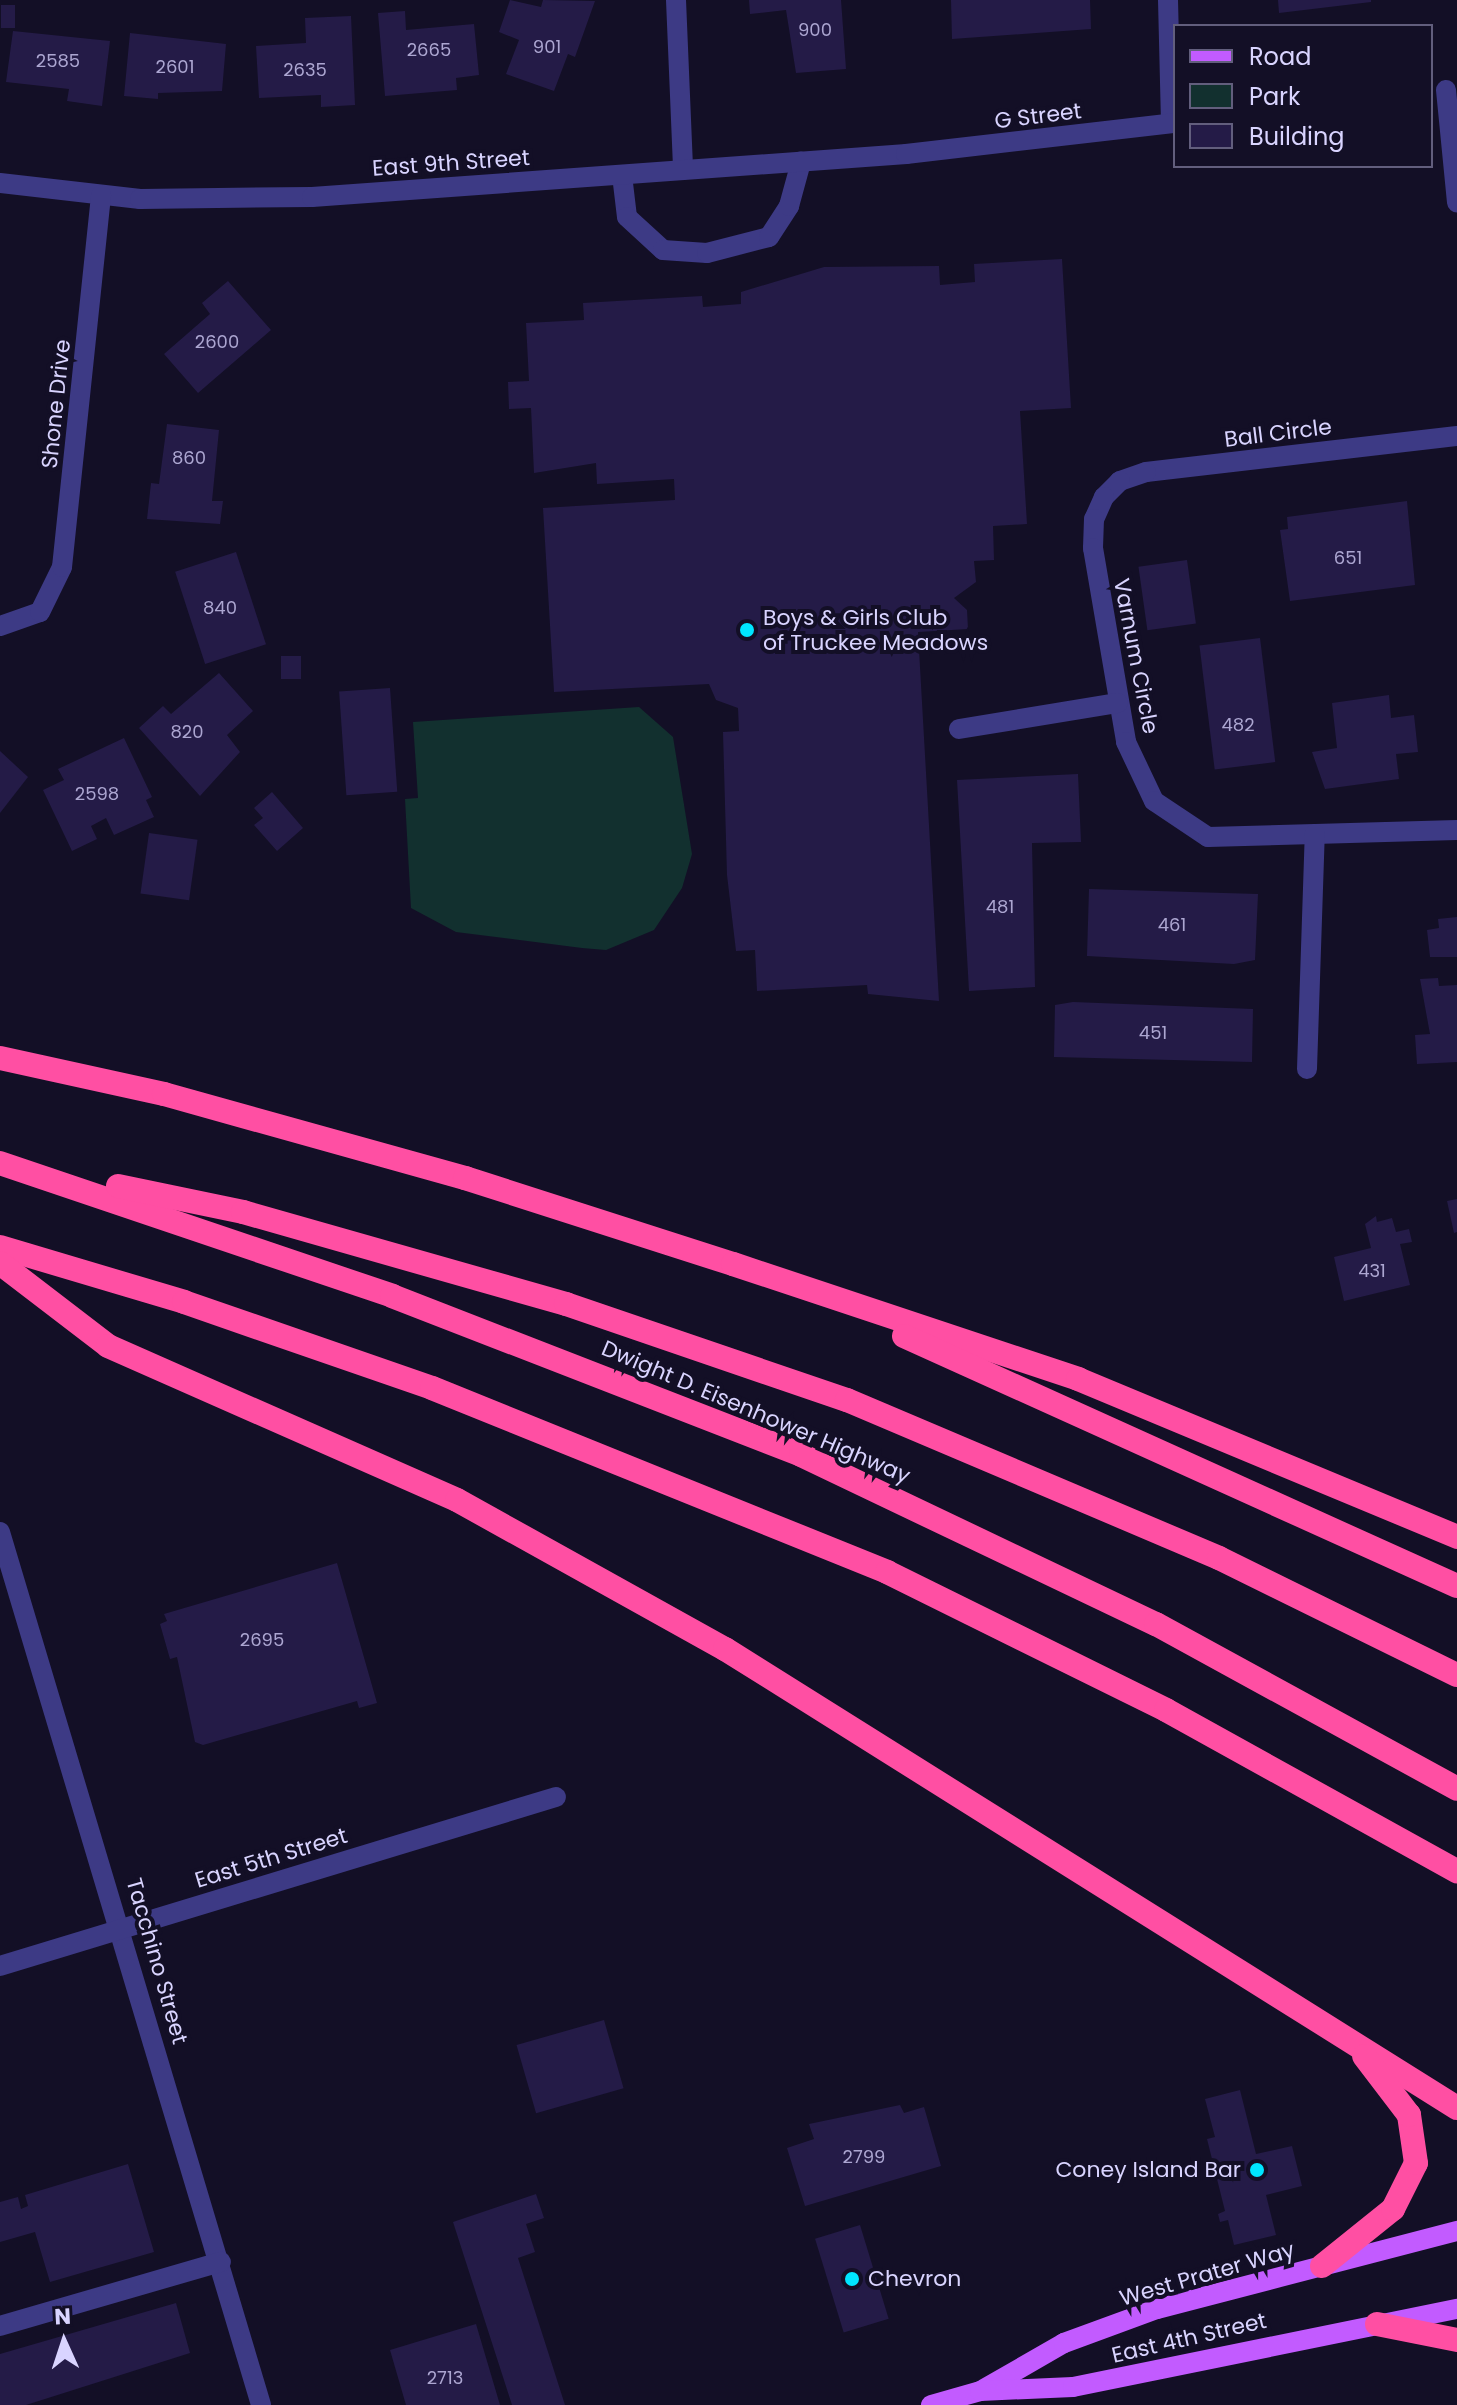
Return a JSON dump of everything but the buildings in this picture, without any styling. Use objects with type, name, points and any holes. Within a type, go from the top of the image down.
[{"type":"highway","points":[[0,1058],[164,1094],[465,1178],[733,1264],[1078,1379],[1457,1537]]},
{"type":"highway","points":[[0,1162],[360,1244],[566,1304],[847,1400],[1219,1558],[1457,1675]]},
{"type":"highway","name":"Dwight D. Eisenhower Highway","points":[[0,1162],[378,1290],[801,1455],[1156,1624],[1457,1789]]},
{"type":"highway","points":[[0,1247],[432,1388],[887,1572],[1166,1710],[1457,1871]]},
{"type":"highway","points":[[0,1263],[108,1346],[457,1500],[725,1649],[1362,2054],[1457,2108]]},
{"type":"highway","points":[[733,1264],[1012,1382],[1457,1586]]},
{"type":"highway","points":[[1322,2266],[1393,2209],[1416,2163],[1409,2115],[1362,2054]]},
{"type":"highway","points":[[1377,2324],[1457,2340]]},
{"type":"main road","name":"West Prater Way","points":[[983,2398],[1064,2343],[1157,2309],[1457,2231]]},
{"type":"main road","name":"East 4th Street","points":[[931,2405],[1073,2387],[1457,2309]]},
{"type":"street","points":[[676,0],[683,170]]},
{"type":"street","points":[[1168,0],[1173,123]]},
{"type":"street","points":[[1445,91],[1457,202]]},
{"type":"street","name":"G Street","points":[[906,154],[1173,123]]},
{"type":"street","name":"East 9th Street","points":[[0,183],[101,195],[312,197],[906,154]]},
{"type":"street","points":[[622,175],[627,217],[663,250],[707,253],[769,237],[789,206],[801,162]]},
{"type":"street","name":"Shone Drive","points":[[0,626],[40,612],[62,567],[101,195]]},
{"type":"street","name":"Ball Circle","points":[[1109,492],[1146,472],[1457,436]]},
{"type":"street","name":"Varnum Circle","points":[[1109,492],[1094,519],[1093,548],[1126,742],[1154,801],[1208,837],[1457,830]]},
{"type":"street","points":[[959,729],[1118,703]]},
{"type":"street","points":[[1307,1069],[1315,834]]},
{"type":"street","name":"Tacchino Street","points":[[0,1532],[122,1928],[261,2405]]},
{"type":"street","name":"East 5th Street","points":[[0,1966],[556,1797]]},
{"type":"street","points":[[0,2326],[221,2262]]},
{"type":"green space","points":[[639,707],[673,737],[692,854],[682,888],[654,930],[606,950],[582,948],[456,932],[411,908],[405,799],[418,798],[413,722]]},
{"type":"place","name":"Boys & Girls Club of Truckee Meadows","points":[[747,630]]},
{"type":"place","name":"Coney Island Bar","points":[[1257,2170]]},
{"type":"place","name":"Chevron","points":[[852,2279]]}]
